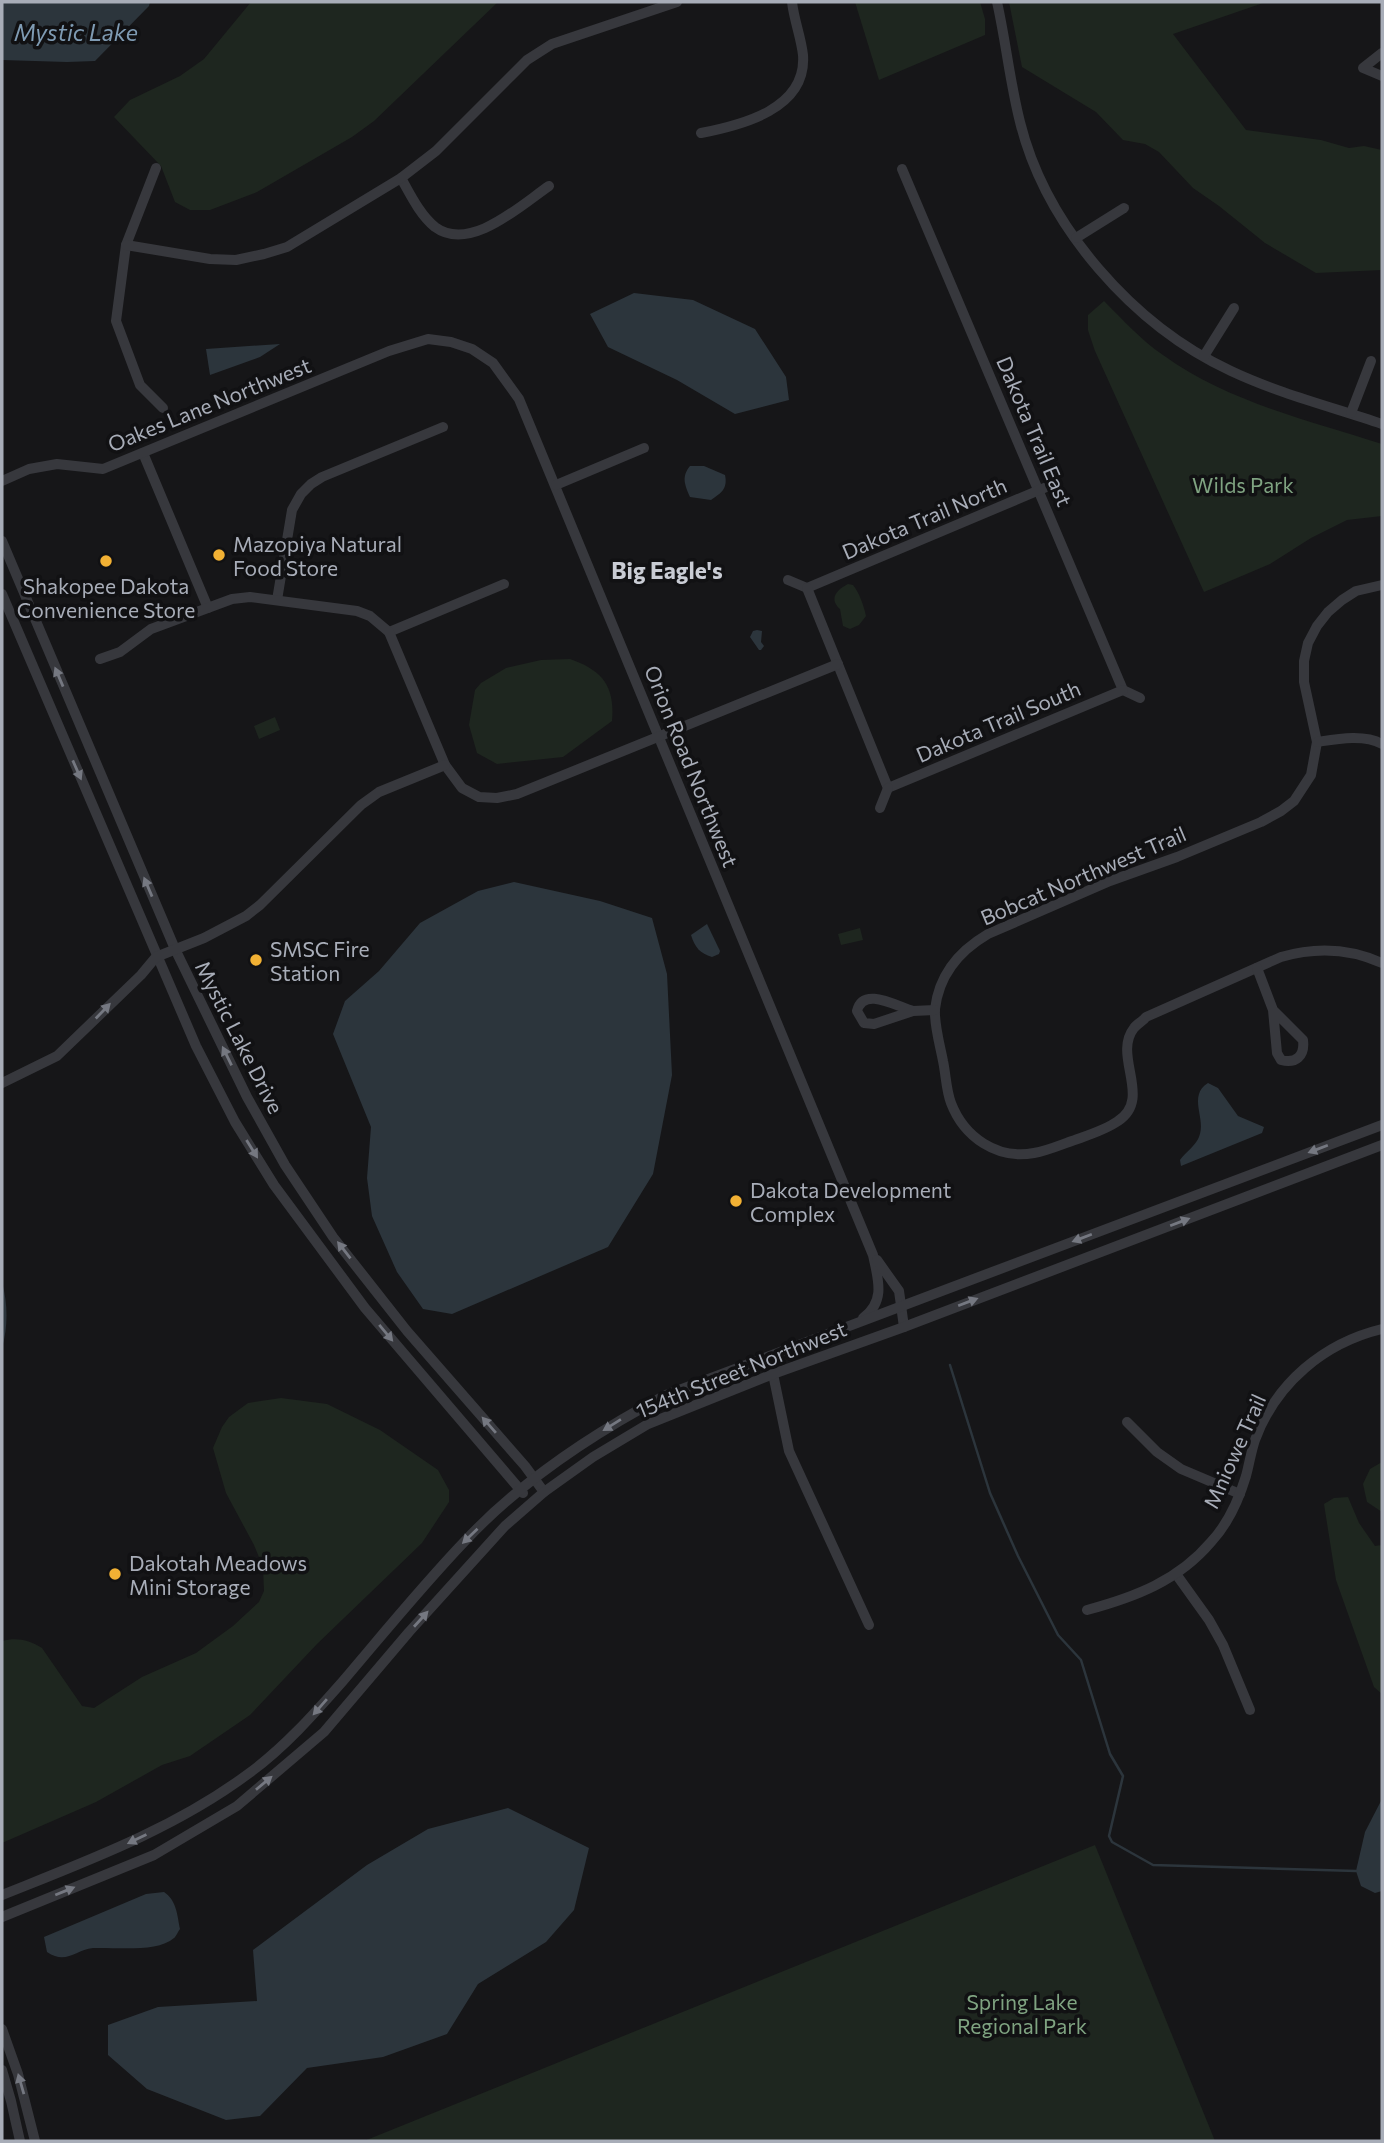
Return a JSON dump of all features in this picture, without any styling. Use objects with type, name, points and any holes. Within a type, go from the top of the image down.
[{"type":"street","points":[[126,245],[211,259],[236,260],[287,247],[401,178],[436,151],[527,60],[552,44],[677,2]]},
{"type":"street","points":[[701,133],[732,127],[758,116],[780,104],[793,92],[801,75],[803,56],[792,2]]},
{"type":"street","points":[[997,2],[1027,146],[1060,216],[1116,289],[1155,324],[1229,370],[1281,392],[1382,424]]},
{"type":"street","points":[[1382,53],[1363,68],[1382,76]]},
{"type":"street","points":[[156,168],[126,245],[116,321],[140,385],[163,408]]},
{"type":"street","name":"Dakota Trail East","points":[[902,169],[1123,690]]},
{"type":"street","points":[[401,178],[419,209],[435,228],[456,234],[470,234],[488,228],[549,186]]},
{"type":"street","points":[[1076,238],[1124,208]]},
{"type":"street","points":[[1204,356],[1234,309]]},
{"type":"street","name":"Oakes Lane Northwest","points":[[2,481],[29,469],[57,464],[103,469],[389,351],[428,340]]},
{"type":"street","name":"Orion Road Northwest","points":[[428,340],[451,342],[472,349],[493,363],[519,399],[873,1255],[879,1285],[877,1300],[873,1310],[854,1325]]},
{"type":"street","points":[[1351,413],[1371,361]]},
{"type":"street","points":[[278,600],[292,510],[301,494],[322,477],[443,428]]},
{"type":"street","points":[[556,485],[644,448]]},
{"type":"street","points":[[143,453],[208,608]]},
{"type":"street","name":"Dakota Trail North","points":[[807,589],[1056,483]]},
{"type":"street","name":"Mystic Lake Drive","points":[[2,541],[175,949],[247,1097],[285,1165],[333,1237],[407,1331],[544,1492]]},
{"type":"street","points":[[788,580],[807,589],[838,664],[888,788],[880,808]]},
{"type":"street","points":[[389,632],[504,584]]},
{"type":"street","name":"Bobcat Northwest Trail","points":[[1382,585],[1356,591],[1342,600],[1328,612],[1308,643],[1304,661],[1304,682],[1317,742],[1311,775],[1294,801],[1261,822],[1110,881],[988,934],[972,943],[958,956],[940,986],[935,1010],[951,1102],[961,1122],[976,1138],[998,1152],[1033,1154],[1098,1131],[1122,1119],[1130,1108],[1134,1094],[1127,1052],[1129,1039],[1135,1027],[1146,1017],[1281,957],[1318,950],[1357,954],[1382,962]]},
{"type":"street","name":"Mystic Lake Drive","points":[[2,594],[156,957],[196,1046],[235,1122],[274,1185],[365,1308],[531,1503]]},
{"type":"street","points":[[100,659],[120,652],[151,629],[232,599],[250,597],[357,611],[370,616],[389,632],[445,765],[462,788],[479,797],[497,798],[517,794],[838,664]]},
{"type":"street","points":[[1123,690],[1140,698]]},
{"type":"street","name":"Dakota Trail South","points":[[888,788],[1123,690]]},
{"type":"street","points":[[1317,742],[1338,739],[1376,741],[1382,744]]},
{"type":"street","points":[[2,1083],[57,1056],[141,975],[156,957],[204,938],[246,916],[361,805],[379,792],[445,765]]},
{"type":"street","points":[[1256,968],[1273,1010]]},
{"type":"street","points":[[913,1011],[935,1010]]},
{"type":"street","name":"154th Street Northwest","points":[[2,1895],[116,1850],[186,1815],[250,1773],[307,1721],[466,1540],[533,1477],[617,1421],[666,1395],[1382,1125]]},
{"type":"street","name":"154th Street Northwest","points":[[2,1917],[154,1854],[237,1806],[324,1732],[409,1632],[505,1526],[544,1492],[593,1457],[648,1424],[773,1374],[904,1327],[1382,1145]]},
{"type":"street","name":"Orion Road Northwest","points":[[873,1255],[899,1292],[904,1327]]},
{"type":"street","name":"Mniowe Trail","points":[[1087,1610],[1121,1601],[1155,1587],[1177,1574],[1212,1542],[1240,1494],[1255,1440],[1279,1394],[1299,1372],[1338,1344],[1382,1329]]},
{"type":"street","points":[[773,1374],[789,1451],[869,1625]]},
{"type":"street","points":[[1127,1422],[1157,1452],[1181,1469],[1240,1494]]},
{"type":"street","points":[[1177,1574],[1223,1645],[1250,1710]]},
{"type":"street","points":[[2,2029],[21,2083],[35,2141]]},
{"type":"street","points":[[2,2070],[20,2141]]},
{"type":"green space","points":[[251,2],[498,2],[374,121],[352,137],[257,192],[210,210],[190,210],[175,202],[161,166],[114,117],[130,100],[180,76],[204,59]]},
{"type":"green space","points":[[855,2],[980,2],[985,19],[985,35],[879,80]]},
{"type":"green space","points":[[1009,2],[1266,2],[1173,34],[1246,130],[1321,140],[1349,148],[1364,146],[1382,150],[1382,270],[1316,273],[1265,243],[1193,188],[1159,152],[1145,144],[1123,140],[1096,112],[1022,67]]},
{"type":"green space","name":"Wilds Park","points":[[1104,301],[1155,349],[1214,385],[1297,418],[1382,444],[1382,516],[1347,520],[1311,538],[1270,564],[1204,592],[1095,351],[1088,330],[1088,315]]},
{"type":"green space","points":[[848,584],[853,585],[857,591],[866,616],[859,625],[850,629],[843,626],[840,609],[835,602],[837,592]]},
{"type":"green space","points":[[570,659],[590,668],[604,681],[611,698],[612,721],[563,757],[497,764],[477,753],[469,725],[475,690],[481,683],[506,668],[541,660]]},
{"type":"green space","points":[[275,717],[280,730],[259,739],[254,726]]},
{"type":"green space","points":[[860,928],[863,940],[841,945],[838,934]]},
{"type":"green space","points":[[281,1398],[327,1404],[380,1430],[438,1470],[449,1490],[449,1502],[422,1543],[317,1644],[250,1715],[190,1756],[162,1765],[96,1802],[2,1843],[2,1641],[23,1640],[42,1648],[82,1706],[94,1708],[142,1677],[196,1653],[233,1626],[259,1602],[264,1591],[263,1567],[226,1493],[213,1448],[229,1417],[248,1403]]},
{"type":"green space","points":[[1382,1462],[1382,1512],[1367,1502],[1363,1484],[1370,1469]]},
{"type":"green space","points":[[1348,1497],[1359,1523],[1375,1546],[1382,1545],[1382,1694],[1374,1687],[1336,1580],[1324,1504],[1334,1498]]},
{"type":"green space","name":"Spring Lake Regional Park","points":[[1095,1845],[1215,2141],[364,2141]]},
{"type":"water","name":"Mystic Lake","points":[[2,2],[150,2],[95,61],[67,62],[2,60]]},
{"type":"water","points":[[634,293],[693,300],[755,329],[786,377],[789,400],[735,414],[677,380],[608,347],[590,314]]},
{"type":"water","points":[[280,344],[260,357],[210,375],[206,349]]},
{"type":"water","points":[[690,466],[704,466],[725,475],[723,490],[711,500],[690,497],[685,477]]},
{"type":"water","points":[[753,631],[762,631],[761,642],[764,646],[761,650],[750,637]]},
{"type":"water","points":[[514,882],[600,901],[652,918],[667,974],[672,1075],[653,1174],[608,1247],[452,1314],[423,1309],[397,1272],[372,1216],[367,1178],[371,1127],[333,1034],[345,1001],[379,971],[420,923],[478,891]]},
{"type":"water","points":[[707,924],[720,951],[712,957],[698,949],[691,935]]},
{"type":"water","points":[[1208,1083],[1218,1088],[1238,1116],[1264,1127],[1262,1133],[1181,1166],[1180,1160],[1199,1137],[1199,1094]]},
{"type":"water","points":[[2,1282],[6,1315],[2,1348]]},
{"type":"water","points":[[1382,1799],[1382,1891],[1375,1893],[1361,1886],[1356,1871],[1365,1832]]},
{"type":"water","points":[[508,1808],[589,1848],[574,1910],[546,1942],[478,1984],[447,2034],[383,2057],[307,2068],[260,2116],[226,2120],[147,2089],[108,2055],[108,2025],[158,2007],[257,2001],[253,1950],[367,1865],[428,1829]]},
{"type":"water","points":[[164,1892],[174,1904],[180,1929],[175,1938],[167,1943],[135,1948],[93,1948],[65,1957],[47,1952],[44,1937],[146,1894]]},
{"type":"waterway","points":[[950,1365],[990,1493],[1058,1635],[1081,1660],[1110,1754],[1123,1776],[1109,1836],[1112,1842],[1153,1865],[1356,1871]]},
{"type":"place","name":"Mazopiya Natural Food Store","points":[[219,555]]},
{"type":"place","name":"Shakopee Dakota Convenience Store","points":[[106,561]]},
{"type":"place","name":"SMSC Fire Station","points":[[256,960]]},
{"type":"place","name":"Dakota Development Complex","points":[[736,1201]]},
{"type":"place","name":"Dakotah Meadows Mini Storage","points":[[115,1574]]},
{"type":"district","name":"Big Eagle's","points":[[667,570]]}]
